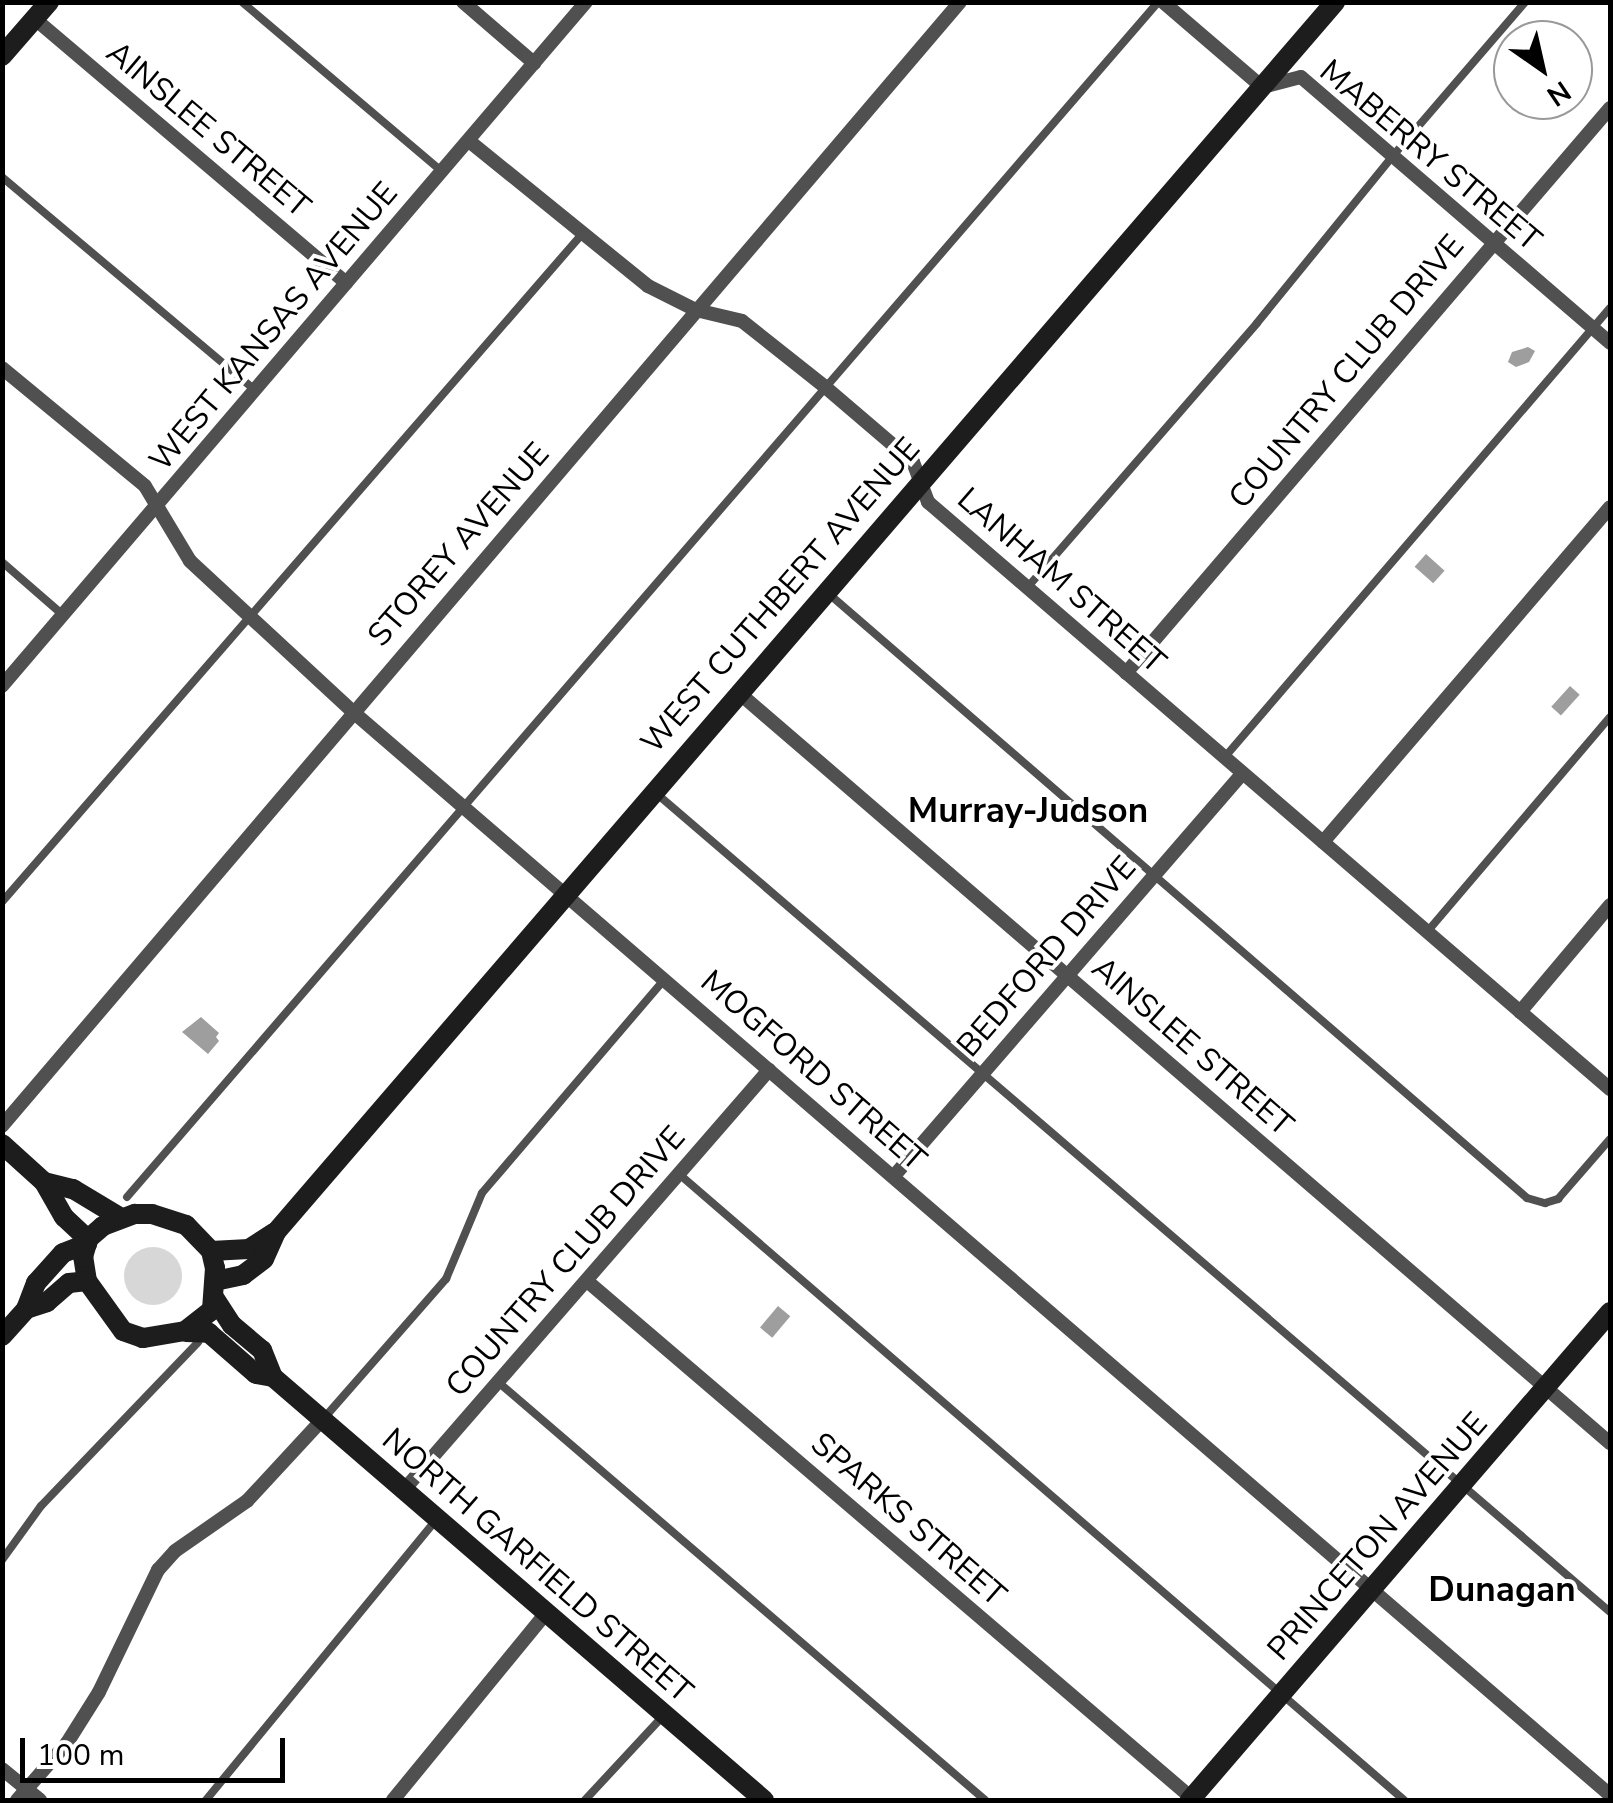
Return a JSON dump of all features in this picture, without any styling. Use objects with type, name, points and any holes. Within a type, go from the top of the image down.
[{"type":"street","points":[[464,2],[534,63]]},
{"type":"street","name":"WEST KANSAS AVENUE","points":[[2,686],[586,2]]},
{"type":"street","name":"STOREY AVENUE","points":[[2,1126],[960,2]]},
{"type":"street","points":[[1160,2],[1262,87]]},
{"type":"street","name":"WEST CUTHBERT AVENUE","points":[[215,1290],[243,1276],[264,1259],[276,1232],[1335,2]]},
{"type":"street","points":[[2,56],[42,11]]},
{"type":"street","name":"AINSLEE STREET","points":[[42,11],[346,283]]},
{"type":"street","name":"MABERRY STREET","points":[[1262,87],[1301,78],[1610,343]]},
{"type":"street","name":"COUNTRY CLUB DRIVE","points":[[1126,673],[1610,108]]},
{"type":"street","name":"LANHAM STREET","points":[[469,141],[648,286],[696,310],[742,321],[824,386],[913,462],[928,502],[1610,1090]]},
{"type":"street","name":"MOGFORD STREET","points":[[2,368],[145,486],[190,561],[352,712],[1610,1795]]},
{"type":"street","points":[[1322,842],[1610,507]]},
{"type":"street","name":"AINSLEE STREET","points":[[738,692],[1610,1443]]},
{"type":"street","name":"BEDFORD DRIVE","points":[[894,1176],[1242,774]]},
{"type":"street","points":[[1520,1012],[1610,905]]},
{"type":"street","name":"COUNTRY CLUB DRIVE","points":[[404,1490],[769,1070]]},
{"type":"street","points":[[2,1144],[44,1182],[64,1218],[88,1242]]},
{"type":"street","points":[[44,1182],[73,1189],[121,1218]]},
{"type":"street","points":[[2,1336],[26,1309],[36,1282],[63,1253],[88,1242],[121,1218],[152,1214],[186,1226],[211,1251],[215,1290],[232,1325],[262,1350],[273,1377]]},
{"type":"street","name":"WEST CUTHBERT AVENUE","points":[[211,1251],[249,1249],[276,1232]]},
{"type":"street","points":[[88,1242],[83,1257],[86,1281],[124,1331],[143,1338],[209,1333],[256,1374],[273,1377]]},
{"type":"street","name":"SPARKS STREET","points":[[586,1280],[1192,1800]]},
{"type":"street","points":[[26,1309],[47,1302],[69,1283],[86,1281]]},
{"type":"street","points":[[191,1337],[215,1290]]},
{"type":"street","name":"PRINCETON AVENUE","points":[[1192,1800],[1610,1312]]},
{"type":"street","name":"NORTH GARFIELD STREET","points":[[273,1377],[764,1800]]},
{"type":"street","points":[[22,1795],[67,1742],[100,1692],[158,1570],[175,1551],[247,1502],[322,1420]]},
{"type":"street","points":[[393,1800],[546,1612]]},
{"type":"street","points":[[2,1770],[22,1795],[40,1800]]},
{"type":"lane","points":[[242,2],[442,172]]},
{"type":"lane","points":[[127,1197],[824,386],[1160,2]]},
{"type":"lane","points":[[1026,589],[1233,352],[1390,158],[1525,2]]},
{"type":"lane","points":[[2,176],[256,390]]},
{"type":"lane","points":[[2,902],[582,234]]},
{"type":"lane","points":[[1224,758],[1610,308]]},
{"type":"lane","points":[[2,562],[64,615]]},
{"type":"lane","points":[[826,591],[1533,1202],[1558,1200],[1610,1138]]},
{"type":"lane","points":[[1427,932],[1610,717]]},
{"type":"lane","points":[[653,791],[1610,1612]]},
{"type":"lane","points":[[322,1420],[446,1279],[482,1194],[664,979]]},
{"type":"lane","points":[[678,1174],[1404,1800]]},
{"type":"lane","points":[[2,1560],[41,1506],[191,1337]]},
{"type":"lane","points":[[498,1382],[985,1800]]},
{"type":"lane","points":[[206,1800],[437,1519]]},
{"type":"lane","points":[[585,1800],[664,1715]]},
{"type":"shaded area","points":[[1528,347],[1535,351],[1529,362],[1516,367],[1508,362],[1512,352]]},
{"type":"shaded area","points":[[1426,554],[1445,571],[1433,583],[1415,567]]},
{"type":"shaded area","points":[[1570,686],[1580,695],[1561,716],[1551,707]]},
{"type":"shaded area","points":[[201,1017],[219,1033],[219,1041],[208,1054],[182,1032]]},
{"type":"shaded area","points":[[153,1247],[174,1255],[182,1276],[174,1297],[153,1305],[132,1297],[124,1276],[132,1255]]},
{"type":"shaded area","points":[[778,1306],[790,1316],[772,1338],[760,1327]]},
{"type":"district","name":"Murray-Judson","points":[[1028,811]]},
{"type":"district","name":"Dunagan","points":[[1502,1590]]}]
